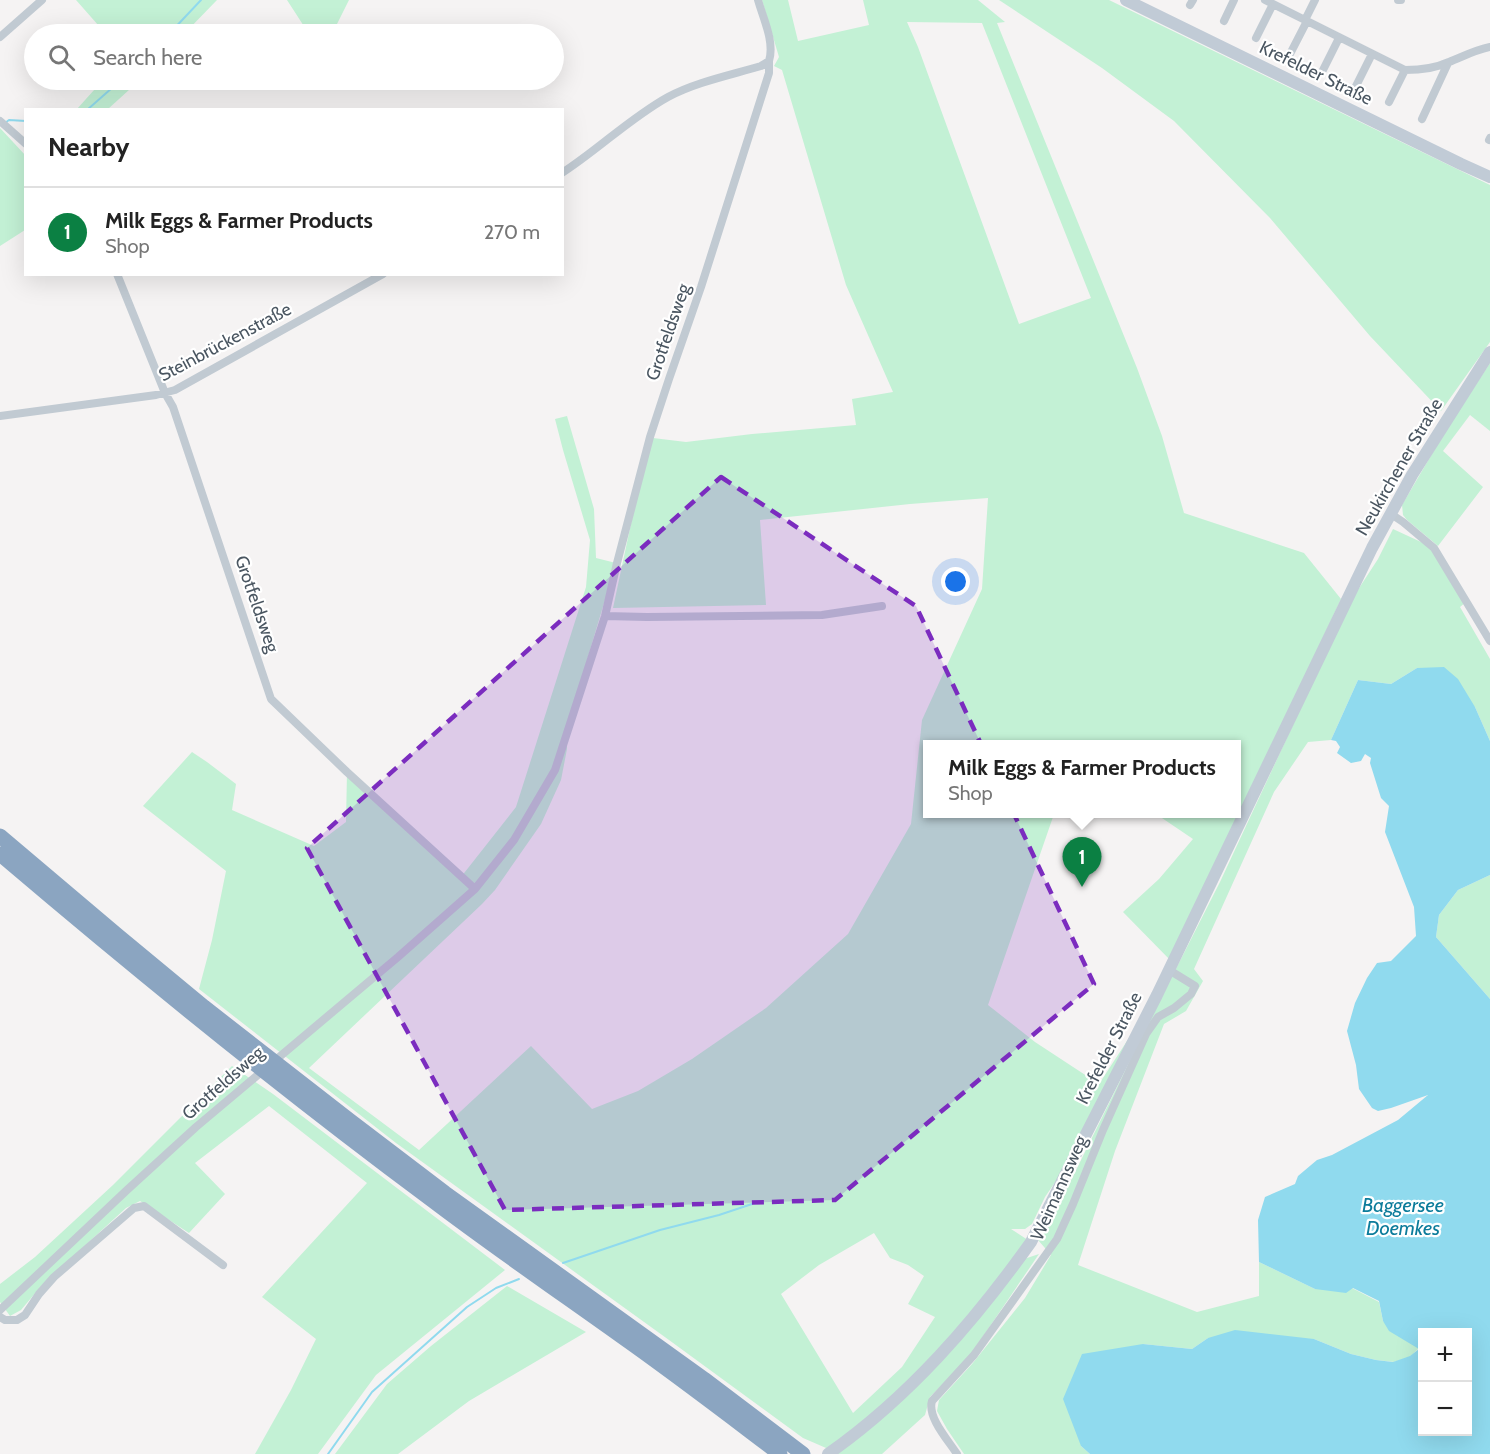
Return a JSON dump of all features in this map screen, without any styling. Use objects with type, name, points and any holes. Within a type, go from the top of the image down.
[{"type":"highway","points":[[0,836],[187,993],[349,1120],[445,1193],[704,1379],[803,1454]]},
{"type":"highway","points":[[0,854],[188,1012],[338,1130],[689,1385],[780,1454]]},
{"type":"main road","name":"Krefelder Straße","points":[[1126,0],[1490,177]]},
{"type":"main road","name":"Neukirchener Straße","points":[[1346,603],[1391,514],[1434,438],[1490,352]]},
{"type":"main road","name":"Krefelder Straße","points":[[830,1452],[906,1391],[945,1351],[1031,1242],[1169,970],[1346,603]]},
{"type":"street","points":[[0,37],[42,0]]},
{"type":"street","points":[[564,172],[650,108],[682,89],[761,66],[769,61],[770,44],[758,0]]},
{"type":"street","points":[[1224,21],[1234,0]]},
{"type":"street","points":[[1290,54],[1315,0]]},
{"type":"street","points":[[1257,38],[1269,2],[1405,70],[1418,70],[1448,63],[1458,57],[1490,47]]},
{"type":"street","points":[[1323,70],[1339,38]]},
{"type":"street","points":[[1356,86],[1372,54]]},
{"type":"street","name":"Grotfeldsweg","points":[[0,1310],[196,1128],[475,889],[514,840],[555,770],[605,616],[650,437],[733,188],[768,73],[769,61]]},
{"type":"street","points":[[1422,119],[1448,63]]},
{"type":"street","points":[[1389,102],[1405,70]]},
{"type":"street","points":[[0,121],[24,142]]},
{"type":"street","name":"Grotfeldsweg","points":[[118,276],[165,393],[173,407],[271,699],[475,889]]},
{"type":"street","name":"Steinbrückenstraße","points":[[0,416],[175,390],[379,276]]},
{"type":"street","points":[[1391,514],[1434,548],[1490,641]]},
{"type":"street","points":[[605,616],[822,615],[882,606]]},
{"type":"street","name":"Weimannsweg","points":[[957,1454],[933,1416],[930,1408],[932,1401],[974,1355],[1057,1239],[1146,1034],[1158,1017],[1191,994],[1195,986],[1169,970]]},
{"type":"street","points":[[0,1317],[5,1320],[17,1320],[25,1315],[54,1277],[134,1208],[144,1206],[223,1265]]},
{"type":"highlighted area","points":[[721,477],[916,606],[1094,984],[835,1200],[505,1210],[307,848]]},
{"type":"green space","points":[[76,0],[217,0],[194,24],[97,24]]},
{"type":"green space","points":[[287,0],[349,0],[337,24],[303,24]]},
{"type":"green space","points":[[762,0],[788,0],[798,41],[869,25],[863,0],[978,0],[1005,22],[997,23],[1137,368],[1162,436],[1184,513],[1304,553],[1341,599],[1241,814],[1241,740],[923,740],[923,818],[1053,818],[988,1005],[1035,1042],[1099,1084],[1157,995],[1077,1150],[1045,1197],[1032,1224],[1025,1229],[1011,1229],[1031,1242],[1018,1261],[1039,1254],[969,1357],[930,1397],[925,1415],[882,1454],[835,1454],[803,1438],[396,1143],[199,989],[226,871],[143,806],[192,752],[236,784],[232,810],[314,846],[346,822],[347,772],[461,877],[516,807],[586,587],[590,540],[555,419],[567,416],[594,509],[596,558],[616,563],[567,727],[567,749],[561,780],[541,824],[495,890],[309,1068],[419,1150],[531,1046],[592,1109],[638,1091],[692,1059],[766,1008],[848,934],[911,824],[922,720],[982,589],[988,498],[760,520],[766,605],[613,608],[632,519],[653,438],[686,442],[856,425],[852,399],[893,392],[846,285],[782,70],[774,66],[779,57]],"holes":[[[907,22],[982,23],[1091,298],[1019,324]],[[874,1233],[890,1258],[908,1265],[924,1276],[908,1304],[935,1317],[902,1367],[853,1413],[781,1294],[819,1265]]]},
{"type":"green space","points":[[999,0],[1109,0],[1490,185],[1490,342],[1441,411],[1370,336],[1270,218],[1174,121],[1102,68]]},
{"type":"green space","points":[[94,90],[129,90],[109,108],[78,108]]},
{"type":"green space","points":[[0,128],[24,154],[24,231],[0,246]]},
{"type":"green space","points":[[1490,363],[1490,431],[1470,415],[1443,451],[1483,487],[1438,546],[1407,520],[1403,515],[1402,505],[1446,430]]},
{"type":"green space","points":[[1393,529],[1434,548],[1466,602],[1460,607],[1490,659],[1490,741],[1475,707],[1417,668],[1391,684],[1358,680],[1331,740],[1308,742],[1274,792],[1194,969],[1203,981],[1186,1011],[1164,1024],[1115,1151],[1078,1265],[1197,1312],[1259,1296],[1259,1262],[1315,1289],[1352,1288],[1379,1302],[1383,1321],[1418,1349],[1410,1357],[1394,1362],[1351,1354],[1314,1339],[1208,1338],[1192,1349],[1143,1344],[1081,1446],[1090,1454],[964,1454],[937,1411],[939,1400],[972,1364],[1025,1298],[1051,1255],[1038,1240],[1049,1225],[1220,882],[1350,602],[1378,559]]},
{"type":"green space","points":[[1162,818],[1239,818],[1172,962],[1123,912],[1159,879],[1193,839]]},
{"type":"green space","points":[[1490,875],[1490,999],[1436,937],[1439,915],[1458,890]]},
{"type":"green space","points":[[232,1066],[273,1094],[505,1270],[376,1375],[318,1454],[255,1454],[291,1390],[316,1339],[262,1297],[367,1183],[269,1106],[195,1163],[225,1194],[189,1233],[140,1201],[126,1208],[42,1285],[21,1310],[10,1316],[0,1302],[0,1284],[35,1257],[113,1185]]},
{"type":"green space","points":[[507,1286],[586,1332],[469,1401],[398,1454],[335,1454],[387,1384]]},
{"type":"water","name":"Baggersee Doemkes","points":[[1444,667],[1458,679],[1475,707],[1490,741],[1490,875],[1458,890],[1439,915],[1436,937],[1490,999],[1490,1454],[1090,1454],[1081,1446],[1063,1399],[1082,1354],[1143,1344],[1192,1349],[1208,1338],[1235,1330],[1314,1339],[1351,1354],[1393,1362],[1410,1356],[1418,1350],[1418,1436],[1472,1436],[1472,1328],[1418,1328],[1418,1348],[1389,1331],[1383,1321],[1379,1301],[1353,1288],[1346,1293],[1315,1289],[1259,1262],[1258,1220],[1265,1197],[1295,1184],[1298,1176],[1317,1160],[1332,1155],[1398,1120],[1428,1095],[1391,1108],[1378,1111],[1372,1108],[1359,1089],[1356,1065],[1347,1031],[1355,1003],[1377,963],[1391,961],[1416,936],[1414,907],[1385,832],[1389,806],[1381,798],[1370,763],[1371,758],[1365,754],[1361,761],[1351,763],[1337,753],[1340,747],[1336,741],[1331,740],[1358,680],[1391,684],[1417,668]]},
{"type":"waterway","points":[[178,24],[201,0]]},
{"type":"waterway","points":[[89,108],[110,90]]},
{"type":"waterway","points":[[5,123],[9,120],[24,121]]},
{"type":"waterway","points":[[563,1263],[660,1230],[752,1204]]},
{"type":"waterway","points":[[328,1454],[372,1392],[467,1307],[496,1288],[519,1279]]},
{"type":"place","name":"Milk Eggs & Farmer Products","points":[[1082,887]]}]
